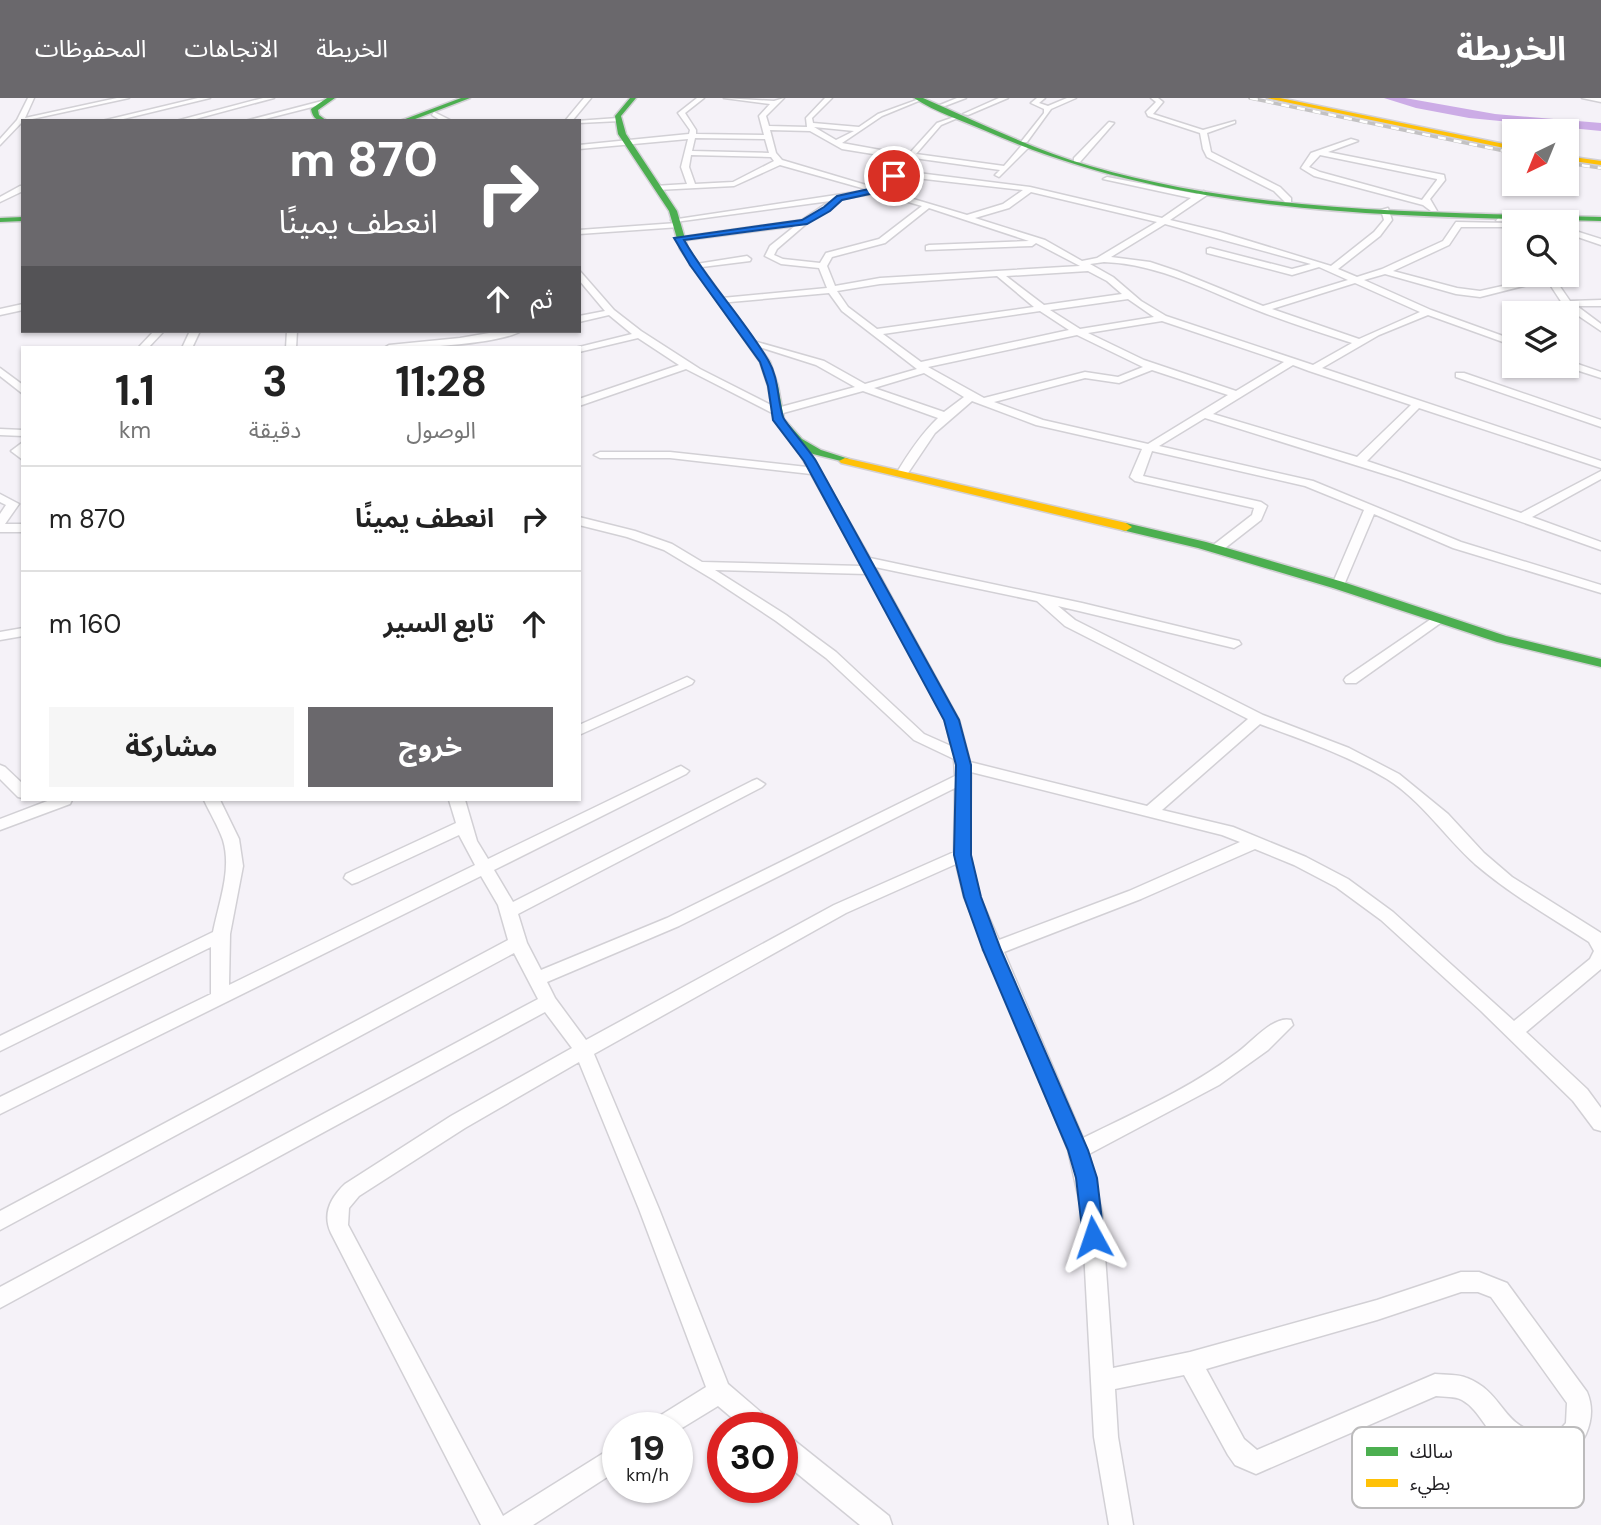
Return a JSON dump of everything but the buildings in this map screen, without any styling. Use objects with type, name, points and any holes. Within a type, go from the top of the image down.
[{"type":"street","points":[[0,143],[12,133],[31,98]]},
{"type":"street","points":[[116,119],[207,98]]},
{"type":"street","points":[[187,119],[271,98]]},
{"type":"street","points":[[413,119],[442,113],[467,98]]},
{"type":"street","points":[[421,119],[478,98]]},
{"type":"street","points":[[570,119],[588,98]]},
{"type":"street","points":[[633,98],[620,111],[618,120],[626,141],[669,204],[694,265],[753,342],[765,362],[773,386],[775,412],[787,431],[798,441],[817,452],[845,461],[1216,549],[1338,585],[1502,639],[1601,663]]},
{"type":"street","points":[[692,186],[685,170],[694,130],[681,113],[701,98]]},
{"type":"street","points":[[727,98],[778,101]]},
{"type":"street","points":[[810,127],[809,118],[829,98]]},
{"type":"street","points":[[837,142],[897,107],[921,98],[962,109],[1025,143],[1091,168],[1201,195]]},
{"type":"street","points":[[921,98],[962,109]]},
{"type":"street","points":[[677,227],[877,191],[912,157],[939,124],[962,109],[1005,98]]},
{"type":"street","points":[[1042,98],[1034,103],[1048,108],[1073,98]]},
{"type":"street","points":[[1154,98],[1160,102],[1149,112],[1150,115],[1203,132],[1233,122]]},
{"type":"street","points":[[1270,98],[1502,146]]},
{"type":"street","points":[[1584,98],[1601,100]]},
{"type":"street","points":[[30,119],[118,99]]},
{"type":"street","points":[[256,119],[327,101]]},
{"type":"street","points":[[322,119],[314,111],[327,101]]},
{"type":"street","points":[[776,158],[763,113],[778,101]]},
{"type":"street","points":[[992,184],[1048,113],[1048,108]]},
{"type":"street","points":[[71,111],[85,117]]},
{"type":"street","points":[[581,121],[618,120]]},
{"type":"street","points":[[1077,160],[1111,124]]},
{"type":"street","points":[[810,127],[852,149],[1004,168]]},
{"type":"street","points":[[581,147],[692,136],[769,133],[810,127],[860,129]]},
{"type":"street","points":[[1203,132],[1206,136],[1205,148],[1210,155],[1278,189],[1288,200]]},
{"type":"street","points":[[0,134],[12,133]]},
{"type":"street","points":[[1354,141],[1319,153],[1307,162],[1307,170],[1430,206]]},
{"type":"street","points":[[1025,143],[1077,160],[1179,185],[1288,200],[1601,217]]},
{"type":"street","points":[[688,153],[776,158],[1042,242],[1110,279],[1129,296],[1163,318],[1601,465]]},
{"type":"street","points":[[1319,153],[1441,177],[1426,199],[1430,206]]},
{"type":"street","points":[[657,188],[734,184],[776,158]]},
{"type":"street","points":[[1579,160],[1601,163]]},
{"type":"street","points":[[894,176],[1030,188],[1164,221],[1320,264],[1428,312],[1501,337]]},
{"type":"street","points":[[894,176],[931,187]]},
{"type":"street","points":[[1107,179],[1201,195],[1502,220]]},
{"type":"street","points":[[968,217],[1006,206],[1030,188]]},
{"type":"street","points":[[0,200],[21,189]]},
{"type":"street","points":[[722,301],[833,290],[880,281],[1087,266],[1164,221],[1201,195]]},
{"type":"street","points":[[823,266],[781,261],[769,256],[773,248],[804,222],[827,209],[839,198]]},
{"type":"street","points":[[928,205],[882,241],[828,254],[823,266],[845,309],[922,368],[977,399],[1040,423],[1147,449],[1310,483],[1457,545],[1601,589]]},
{"type":"street","points":[[1332,269],[1377,234],[1388,220],[1385,210]]},
{"type":"street","points":[[1263,309],[1385,271],[1446,243],[1459,224],[1601,217]]},
{"type":"street","points":[[1498,220],[1502,224]]},
{"type":"street","points":[[0,222],[21,221]]},
{"type":"street","points":[[581,232],[804,222]]},
{"type":"street","points":[[1579,234],[1601,242]]},
{"type":"street","points":[[929,248],[1042,242]]},
{"type":"street","points":[[1210,251],[1292,272],[1320,264]]},
{"type":"street","points":[[694,265],[747,259]]},
{"type":"street","points":[[1101,259],[1130,261],[1160,270],[1359,342]]},
{"type":"street","points":[[1385,271],[1456,291],[1480,294],[1506,287]]},
{"type":"street","points":[[999,274],[1038,308],[1151,367],[1235,394]]},
{"type":"street","points":[[582,284],[612,312],[642,334],[689,365],[775,412],[922,368],[1082,331],[1163,318]]},
{"type":"street","points":[[874,332],[1129,296]]},
{"type":"street","points":[[1579,304],[1601,303]]},
{"type":"street","points":[[0,312],[21,307]]},
{"type":"street","points":[[581,318],[612,312]]},
{"type":"street","points":[[1313,369],[1359,342],[1428,312]]},
{"type":"street","points":[[1579,319],[1601,328]]},
{"type":"street","points":[[145,346],[157,333]]},
{"type":"street","points":[[414,333],[412,346],[505,333]]},
{"type":"street","points":[[581,349],[642,334]]},
{"type":"street","points":[[753,342],[820,363],[863,387],[944,416]]},
{"type":"street","points":[[1216,549],[1257,517],[1261,506],[1136,477],[1147,449],[1291,362]]},
{"type":"street","points":[[581,402],[689,365]]},
{"type":"street","points":[[902,474],[923,438],[944,416],[977,399],[1085,375],[1115,380],[1151,367]]},
{"type":"street","points":[[1579,367],[1601,375]]},
{"type":"street","points":[[2,375],[21,389]]},
{"type":"street","points":[[1460,375],[1601,424]]},
{"type":"street","points":[[1360,461],[1418,404]]},
{"type":"street","points":[[1205,415],[1360,461],[1524,516],[1601,546]]},
{"type":"street","points":[[0,432],[21,433]]},
{"type":"street","points":[[798,441],[952,720],[963,767],[962,855],[972,897],[1078,1150],[1092,1213],[1106,1437],[1121,1525]]},
{"type":"street","points":[[600,455],[649,453],[815,471]]},
{"type":"street","points":[[1524,516],[1601,474]]},
{"type":"street","points":[[0,498],[13,504],[0,525],[21,528]]},
{"type":"street","points":[[1338,585],[1371,507]]},
{"type":"street","points":[[581,522],[668,547],[782,618],[831,655],[919,737],[963,767],[1227,831],[1300,860],[1356,892],[1387,916],[1514,1031],[1580,1095],[1601,1123]]},
{"type":"street","points":[[699,566],[868,566],[1042,599],[1234,644]]},
{"type":"street","points":[[1042,599],[1070,623],[1258,718],[1344,751],[1394,777],[1442,818],[1478,857],[1506,881],[1596,938],[1601,948]]},
{"type":"street","points":[[1351,680],[1437,619]]},
{"type":"street","points":[[0,636],[21,632]]},
{"type":"street","points":[[581,730],[687,681]]},
{"type":"street","points":[[1150,812],[1258,718]]},
{"type":"street","points":[[536,978],[673,922],[963,767]]},
{"type":"street","points":[[0,770],[21,791]]},
{"type":"street","points":[[0,1106],[681,771]]},
{"type":"street","points":[[509,912],[757,784]]},
{"type":"street","points":[[0,825],[35,804],[57,801]]},
{"type":"street","points":[[213,801],[231,836],[237,855],[237,868],[221,935],[220,999]]},
{"type":"street","points":[[457,801],[464,826],[509,912],[518,943],[548,1002],[584,1051],[649,1209],[719,1392],[743,1412]]},
{"type":"street","points":[[352,878],[464,826]]},
{"type":"street","points":[[992,950],[1135,895],[1255,842]]},
{"type":"street","points":[[494,1525],[338,1226],[336,1214],[339,1201],[352,1189],[458,1122],[584,1051],[840,909],[962,855]]},
{"type":"street","points":[[0,1044],[221,935]]},
{"type":"street","points":[[0,1221],[518,943]]},
{"type":"street","points":[[1514,1031],[1597,962],[1601,954]]},
{"type":"street","points":[[0,1298],[293,1140],[374,1093],[548,1002]]},
{"type":"street","points":[[1078,1150],[1219,1075],[1269,1040],[1284,1026]]},
{"type":"street","points":[[1102,1381],[1190,1363],[1377,1310],[1461,1282],[1479,1282],[1499,1290],[1522,1318],[1579,1400],[1577,1427]]},
{"type":"street","points":[[1190,1363],[1236,1447],[1244,1456],[1256,1462],[1435,1385],[1463,1387],[1480,1399],[1504,1427]]},
{"type":"street","points":[[687,1412],[719,1392]]},
{"type":"street","points":[[798,1458],[880,1525]]},
{"type":"street","points":[[511,1525],[602,1466]]},
{"type":"waterway","points":[[1390,98],[1469,114],[1601,127]]},
{"type":"railway","points":[[1250,98],[1502,150]]},
{"type":"railway","points":[[1579,165],[1601,168]]},
{"type":"traffic: fast","points":[[321,119],[316,116],[314,109],[332,98]]},
{"type":"traffic: fast","points":[[409,119],[467,98]]},
{"type":"traffic: fast","points":[[633,98],[618,116],[622,134],[673,211],[684,249],[765,362],[773,386],[779,420],[798,441],[817,452],[845,461]]},
{"type":"traffic: fast","points":[[917,98],[1067,161],[1152,184],[1215,196],[1343,210],[1601,219]]},
{"type":"traffic: fast","points":[[0,220],[21,219]]},
{"type":"traffic: fast","points":[[1126,527],[1202,545],[1338,585],[1502,639],[1601,663]]},
{"type":"traffic: slow","points":[[1270,98],[1502,146]]},
{"type":"traffic: slow","points":[[1579,160],[1601,163]]},
{"type":"traffic: slow","points":[[845,461],[1126,527]]},
{"type":"route","points":[[894,176],[880,189],[839,198],[827,209],[804,222],[679,238],[694,265],[753,342],[765,362],[773,386],[775,412],[779,420],[798,441],[810,461],[952,720],[963,765],[962,855],[972,897],[1078,1150],[1086,1178],[1093,1237]]}]
